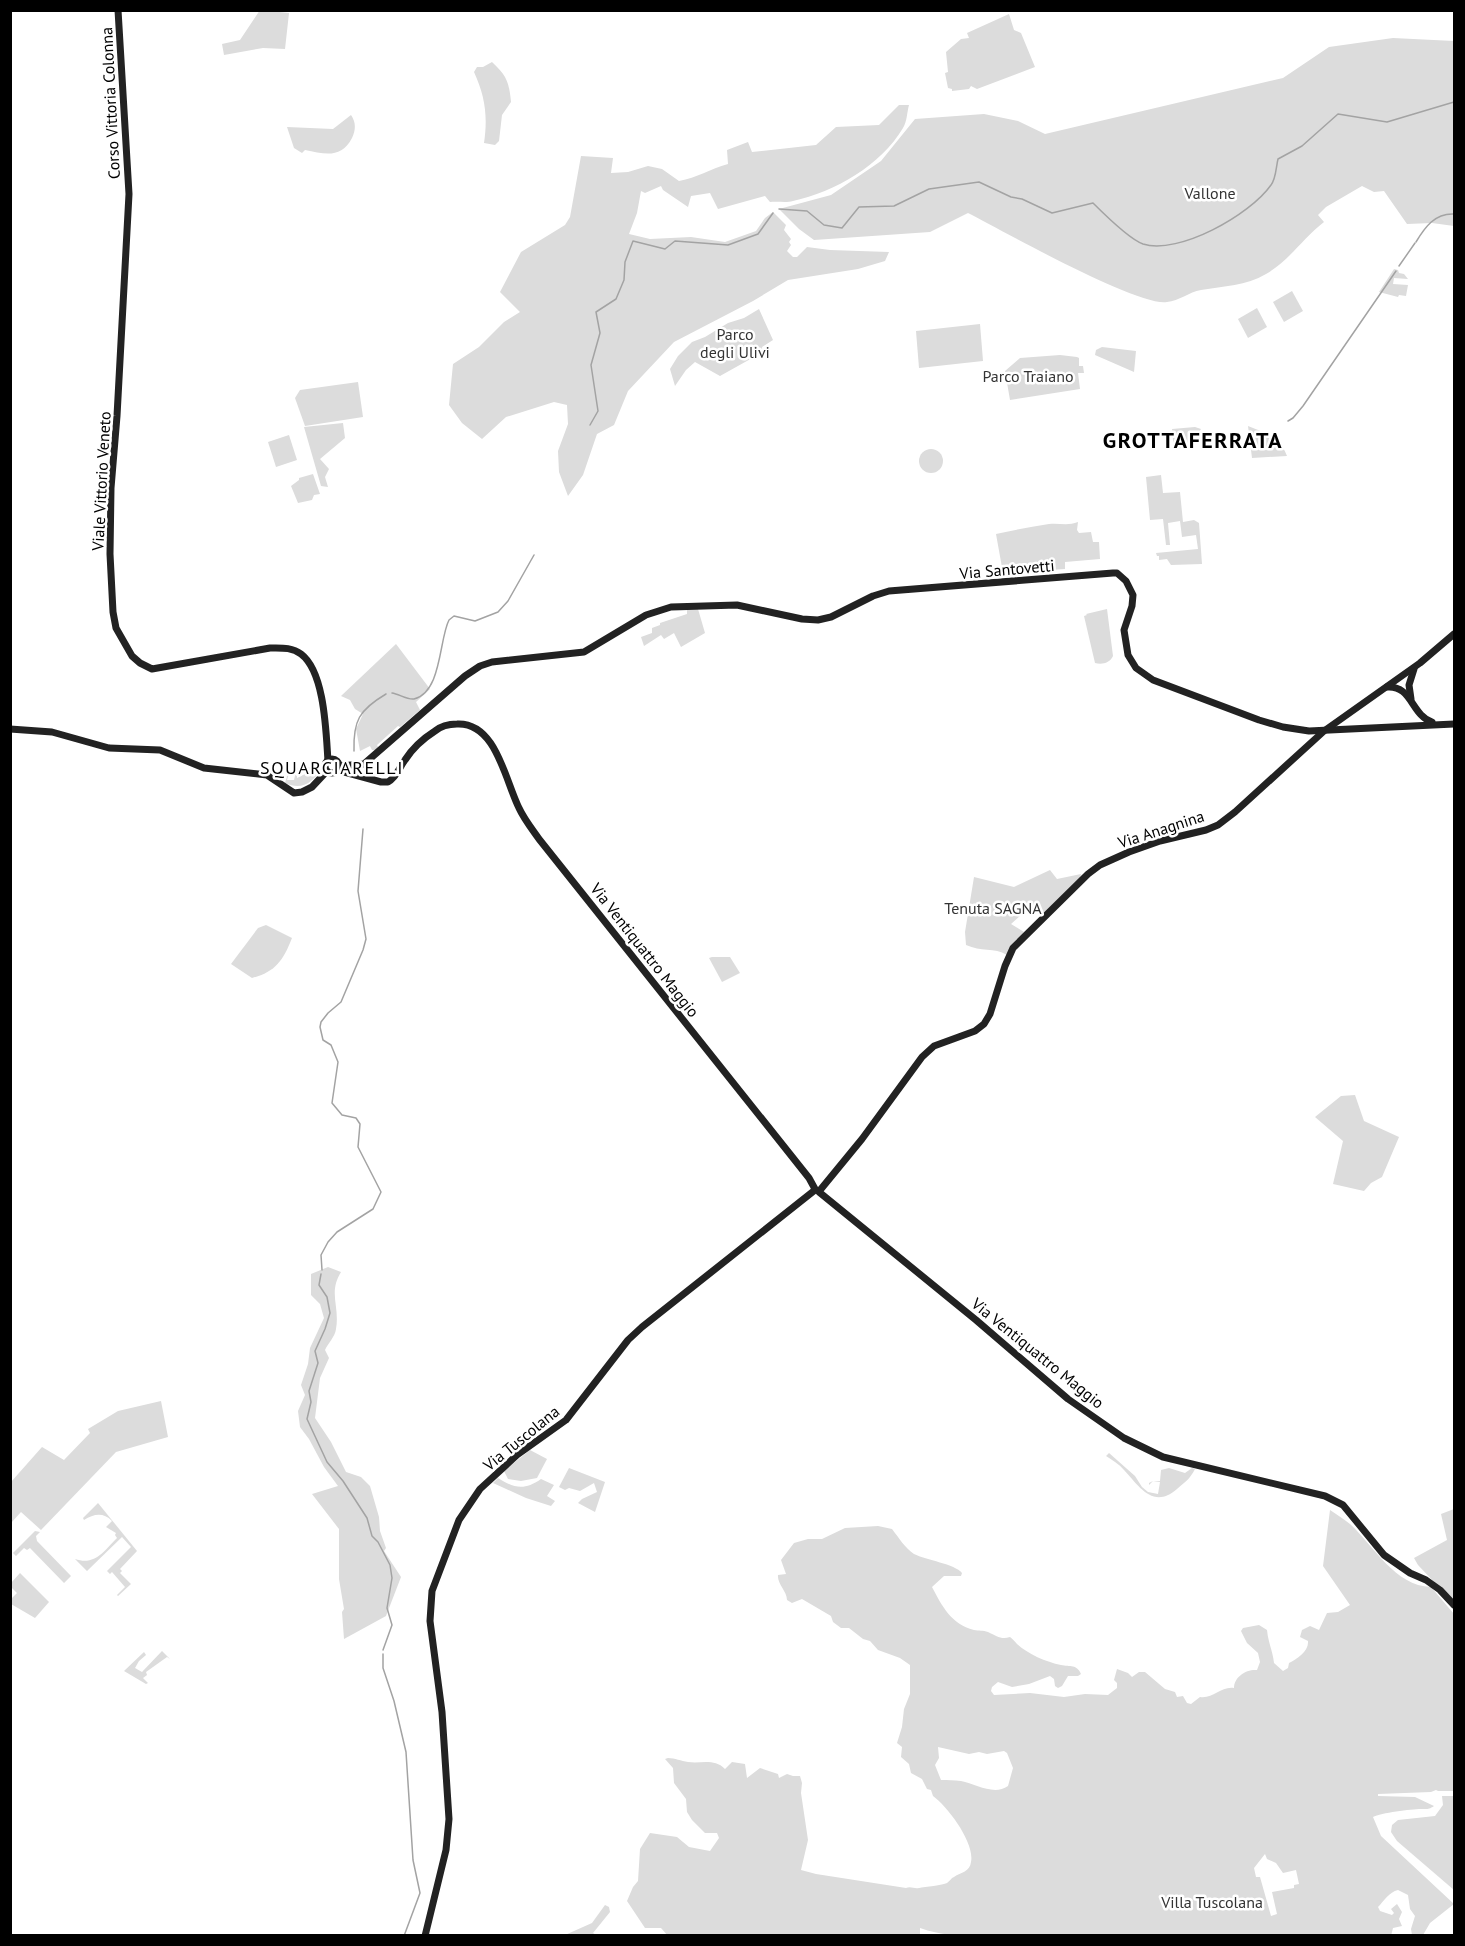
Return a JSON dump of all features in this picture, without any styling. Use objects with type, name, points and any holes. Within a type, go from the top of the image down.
[{"type":"main road","name":"Corso Vittoria Colonna","points":[[118,10],[129,194]]},
{"type":"main road","name":"Viale Vittorio Veneto","points":[[129,194],[119,395],[111,488],[110,554],[116,628],[132,656],[152,669],[270,648],[286,648],[301,654],[310,663],[317,680],[328,761]]},
{"type":"main road","name":"Via Santovetti","points":[[338,768],[364,764],[467,674],[480,666],[498,661],[581,652],[594,647],[647,615],[675,607],[737,605],[802,619],[818,620],[831,618],[873,596],[910,588],[966,586],[1105,573],[1120,575],[1132,590],[1133,604],[1124,632],[1127,652],[1135,667],[1153,680],[1263,721],[1309,731],[1324,731]]},
{"type":"main road","name":"Via Anagnina","points":[[817,1189],[862,1139],[922,1057],[933,1046],[975,1031],[984,1024],[990,1014],[1013,948],[1088,874],[1100,865],[1129,852],[1218,825],[1324,731],[1420,663],[1455,634]]},
{"type":"main road","points":[[1411,700],[1410,676],[1420,663]]},
{"type":"main road","points":[[1385,688],[1396,687],[1404,690],[1417,712],[1428,721],[1437,724]]},
{"type":"main road","points":[[1411,725],[1417,718],[1417,712]]},
{"type":"main road","points":[[1337,722],[1338,730]]},
{"type":"main road","name":"Via Ventiquattro Maggio","points":[[338,768],[381,782],[388,782],[394,778],[409,754],[438,729],[457,724],[466,724],[478,729],[490,742],[519,808],[539,839],[817,1189],[863,1230],[976,1320],[1068,1399],[1124,1438],[1163,1457],[1325,1496],[1343,1505],[1384,1556],[1440,1590],[1455,1605]]},
{"type":"main road","points":[[1324,731],[1455,724]]},
{"type":"main road","points":[[10,729],[52,732],[112,748],[163,750],[206,769],[267,775],[294,793],[312,787],[327,771]]},
{"type":"main road","points":[[334,760],[338,768],[332,773],[327,771],[325,766],[328,761],[334,760]]},
{"type":"main road","name":"Via Tuscolana","points":[[425,1935],[447,1845],[449,1819],[442,1712],[430,1621],[432,1591],[459,1520],[480,1489],[517,1455],[566,1420],[628,1340],[664,1307],[817,1189]]},
{"type":"green space","points":[[260,10],[289,13],[285,49],[263,48],[224,55],[222,44],[240,40]]},
{"type":"green space","points":[[1009,14],[1014,30],[1021,33],[1035,67],[977,89],[971,86],[969,89],[952,91],[948,88],[945,73],[948,72],[946,52],[961,39],[969,38],[967,33]]},
{"type":"green space","name":"Vallone","points":[[1393,38],[1454,41],[1454,226],[1432,223],[1407,224],[1384,191],[1374,192],[1362,186],[1326,207],[1318,215],[1324,222],[1266,274],[1243,283],[1197,291],[1167,302],[1128,293],[1100,281],[968,213],[930,232],[814,240],[779,209],[831,195],[881,161],[915,119],[984,114],[1018,121],[1045,134],[1283,78],[1329,47]]},
{"type":"green space","points":[[492,62],[506,80],[511,102],[502,115],[499,141],[495,145],[484,143],[485,106],[474,72],[477,67],[483,67]]},
{"type":"green space","points":[[899,105],[909,105],[905,123],[894,141],[882,154],[856,175],[809,197],[790,202],[770,202],[765,196],[718,209],[710,193],[691,196],[688,207],[663,190],[661,186],[645,193],[641,191],[637,213],[629,234],[650,239],[691,237],[725,242],[756,231],[765,218],[773,212],[786,225],[784,230],[791,239],[789,242],[791,245],[787,251],[793,257],[797,257],[807,247],[889,252],[885,261],[858,269],[788,280],[674,342],[628,391],[614,425],[597,434],[583,475],[568,496],[559,472],[558,451],[568,424],[567,405],[554,402],[506,417],[482,439],[462,423],[449,405],[453,364],[479,347],[504,322],[520,312],[500,292],[521,252],[565,225],[570,217],[581,156],[613,158],[611,173],[628,172],[648,166],[662,169],[679,181],[728,164],[727,150],[748,142],[752,152],[816,145],[836,127],[879,125]]},
{"type":"green space","points":[[351,115],[355,123],[352,138],[348,145],[338,152],[319,153],[305,150],[302,153],[294,148],[287,127],[333,129]]},
{"type":"green space","points":[[1394,269],[1408,279],[1394,278],[1393,284],[1408,285],[1406,296],[1399,295],[1398,297],[1379,292]]},
{"type":"green space","points":[[1292,291],[1303,311],[1284,322],[1273,302]]},
{"type":"green space","points":[[1257,308],[1267,327],[1248,338],[1238,319]]},
{"type":"green space","name":"Parco degli Ulivi","points":[[759,309],[773,340],[762,347],[763,352],[720,376],[695,362],[675,386],[670,369],[678,356],[692,342]]},
{"type":"green space","points":[[980,324],[983,361],[919,368],[916,331]]},
{"type":"green space","points":[[1102,347],[1136,351],[1134,372],[1095,355],[1096,350]]},
{"type":"green space","name":"Parco Traiano","points":[[1060,355],[1079,358],[1079,366],[1083,366],[1084,373],[1078,373],[1080,389],[1010,400],[1005,371],[1020,358]]},
{"type":"green space","points":[[358,382],[363,417],[305,426],[295,398],[300,390]]},
{"type":"green space","points":[[343,423],[345,438],[320,459],[329,469],[325,477],[328,487],[321,486],[304,427]]},
{"type":"green space","points":[[1248,426],[1276,439],[1287,456],[1252,458]]},
{"type":"green space","points":[[1195,427],[1201,429],[1189,447],[1174,449],[1172,429]]},
{"type":"green space","points":[[289,435],[297,460],[276,467],[268,442]]},
{"type":"green space","points":[[931,449],[936,450],[942,456],[942,466],[936,472],[931,473],[926,472],[920,466],[919,461],[920,456],[926,450]]},
{"type":"green space","points":[[313,474],[320,494],[314,495],[312,500],[298,503],[291,486],[299,478]]},
{"type":"green space","points":[[1161,475],[1163,493],[1180,492],[1183,522],[1194,520],[1199,523],[1202,564],[1171,565],[1167,559],[1159,560],[1157,556],[1156,553],[1198,549],[1196,535],[1182,537],[1180,521],[1168,523],[1170,545],[1166,545],[1163,519],[1150,520],[1146,477]]},
{"type":"green space","points":[[1078,522],[1079,533],[1091,532],[1093,542],[1099,542],[1100,559],[1065,562],[1065,569],[1003,573],[996,534],[1049,524]]},
{"type":"green space","points":[[687,609],[698,609],[705,633],[681,647],[674,633],[664,639],[661,635],[644,646],[641,637],[652,633],[652,628],[660,623],[687,614]]},
{"type":"green space","points":[[1107,609],[1113,656],[1108,662],[1098,664],[1095,663],[1084,616]]},
{"type":"green space","points":[[396,644],[430,689],[416,702],[420,710],[400,727],[398,726],[377,745],[375,750],[372,750],[370,746],[360,751],[356,729],[363,714],[355,709],[350,700],[341,696]]},
{"type":"green space","points":[[296,766],[298,769],[306,766],[305,771],[297,773],[297,778],[307,773],[308,767],[321,769],[310,782],[301,786],[285,783],[288,772],[290,771],[287,780],[294,780],[296,771],[294,768]]},
{"type":"green space","name":"Tenuta SAGNA","points":[[1050,870],[1057,879],[1081,874],[1080,878],[1044,915],[1029,908],[1011,924],[1024,932],[1007,955],[966,945],[965,932],[974,877],[1014,887]]},
{"type":"green space","points":[[266,925],[292,938],[285,953],[272,969],[252,978],[231,964],[258,928]]},
{"type":"green space","points":[[730,957],[740,973],[722,982],[709,958]]},
{"type":"green space","points":[[1355,1095],[1364,1121],[1399,1137],[1382,1177],[1371,1183],[1364,1191],[1333,1184],[1343,1141],[1315,1117],[1341,1096]]},
{"type":"green space","points":[[328,1267],[341,1272],[335,1287],[337,1321],[334,1335],[325,1350],[329,1358],[320,1378],[315,1418],[331,1442],[346,1472],[361,1477],[370,1486],[386,1548],[384,1551],[401,1577],[386,1616],[344,1639],[342,1612],[344,1609],[339,1579],[339,1529],[312,1494],[338,1486],[300,1427],[298,1411],[305,1395],[301,1385],[308,1364],[310,1348],[324,1318],[320,1304],[311,1295],[311,1274]]},
{"type":"green space","points":[[161,1401],[168,1437],[116,1452],[41,1530],[21,1512],[11,1523],[11,1482],[42,1447],[64,1460],[90,1433],[88,1429],[118,1411]]},
{"type":"green space","points":[[530,1450],[547,1459],[537,1478],[521,1481],[508,1479],[504,1471]]},
{"type":"green space","points":[[1109,1453],[1135,1476],[1142,1487],[1148,1492],[1158,1494],[1160,1482],[1153,1481],[1160,1481],[1161,1470],[1169,1468],[1185,1473],[1192,1468],[1195,1469],[1187,1480],[1168,1495],[1154,1496],[1141,1489],[1120,1466],[1106,1456]]},
{"type":"green space","points":[[569,1468],[605,1482],[595,1512],[578,1503],[597,1492],[594,1483],[580,1491],[569,1488],[565,1490],[559,1487]]},
{"type":"green space","points":[[498,1478],[519,1487],[541,1479],[554,1485],[547,1496],[555,1501],[551,1506],[526,1498],[493,1483]]},
{"type":"green space","points":[[98,1503],[137,1551],[120,1569],[122,1571],[120,1573],[131,1584],[118,1596],[125,1587],[112,1572],[110,1574],[107,1571],[131,1547],[122,1537],[87,1571],[75,1559],[82,1561],[94,1559],[117,1538],[116,1533],[106,1527],[112,1521],[105,1516],[95,1515],[84,1520],[83,1518]]},
{"type":"green space","points":[[1454,1509],[1454,1603],[1414,1558],[1447,1540],[1441,1514]]},
{"type":"green space","name":"Villa Tuscolana","points":[[1330,1510],[1350,1524],[1396,1572],[1418,1585],[1431,1587],[1454,1614],[1454,1791],[1378,1794],[1378,1796],[1415,1797],[1434,1806],[1428,1809],[1373,1817],[1381,1836],[1454,1904],[1430,1923],[1423,1935],[1412,1935],[1411,1929],[1415,1916],[1410,1909],[1408,1895],[1398,1890],[1389,1895],[1378,1907],[1380,1911],[1392,1915],[1394,1913],[1391,1909],[1397,1904],[1402,1912],[1399,1919],[1402,1926],[1393,1928],[1391,1936],[1016,1936],[1007,1934],[974,1936],[947,1934],[920,1928],[920,1936],[668,1936],[661,1928],[645,1928],[627,1901],[638,1881],[640,1849],[650,1833],[677,1837],[689,1847],[710,1851],[719,1838],[717,1833],[705,1833],[692,1820],[687,1812],[686,1799],[674,1783],[673,1768],[665,1759],[668,1758],[688,1762],[712,1762],[725,1769],[732,1762],[745,1764],[747,1778],[760,1768],[778,1774],[779,1778],[787,1774],[800,1776],[808,1840],[801,1870],[917,1888],[947,1883],[967,1870],[970,1865],[969,1845],[959,1826],[946,1808],[933,1796],[931,1790],[927,1789],[922,1779],[911,1773],[909,1764],[901,1757],[902,1747],[897,1743],[904,1709],[910,1694],[910,1665],[900,1658],[878,1650],[870,1641],[863,1639],[849,1628],[841,1628],[833,1622],[831,1616],[802,1599],[792,1603],[787,1600],[778,1575],[786,1574],[781,1560],[794,1543],[808,1539],[822,1539],[845,1528],[878,1526],[892,1529],[914,1554],[953,1567],[962,1573],[961,1576],[944,1576],[932,1587],[953,1619],[974,1630],[986,1631],[1001,1638],[1010,1637],[1021,1648],[1043,1660],[1075,1667],[1081,1674],[1068,1676],[1058,1688],[1050,1676],[1029,1684],[1012,1687],[998,1682],[992,1687],[991,1691],[994,1695],[1030,1693],[1064,1697],[1085,1694],[1108,1695],[1117,1688],[1114,1680],[1117,1669],[1132,1677],[1139,1672],[1145,1672],[1165,1689],[1175,1692],[1177,1697],[1183,1696],[1187,1703],[1191,1704],[1200,1697],[1234,1688],[1241,1674],[1257,1670],[1260,1662],[1258,1653],[1247,1643],[1241,1631],[1243,1628],[1259,1625],[1267,1630],[1274,1663],[1283,1671],[1307,1648],[1308,1641],[1300,1637],[1302,1630],[1310,1626],[1319,1630],[1327,1613],[1338,1612],[1350,1605],[1323,1566]],"holes":[[[938,1747],[969,1754],[1004,1751],[1013,1768],[1008,1786],[991,1790],[961,1781],[941,1780],[935,1765],[939,1758]],[[1265,1854],[1267,1859],[1276,1863],[1283,1873],[1296,1870],[1299,1884],[1294,1885],[1294,1888],[1272,1892],[1277,1914],[1271,1916],[1260,1877],[1256,1877],[1254,1868]]]},
{"type":"green space","points":[[35,1531],[40,1532],[36,1536],[37,1541],[71,1576],[64,1583],[30,1548],[27,1550],[24,1548],[16,1556],[13,1553]]},
{"type":"green space","points":[[20,1573],[49,1602],[35,1618],[11,1604],[11,1599],[17,1593],[11,1587],[11,1583]]},
{"type":"green space","points":[[162,1651],[170,1659],[167,1657],[146,1672],[147,1675],[143,1678],[148,1683],[124,1671],[144,1652],[146,1655],[135,1668],[142,1672]]},
{"type":"green space","points":[[1442,1796],[1454,1796],[1454,1890],[1397,1841],[1391,1832],[1392,1825],[1398,1820],[1435,1816],[1443,1805]]},
{"type":"green space","points":[[605,1905],[609,1907],[610,1912],[593,1933],[596,1935],[565,1935],[592,1923]]},
{"type":"waterway","points":[[779,209],[807,211],[824,225],[842,228],[859,207],[894,206],[929,189],[979,182],[1052,213],[1093,203],[1137,241],[1158,246],[1175,244],[1213,230],[1231,220],[1261,197],[1273,182],[1278,159],[1302,146],[1338,114],[1387,122],[1454,102]]},
{"type":"waterway","points":[[590,425],[598,411],[591,365],[600,333],[596,312],[616,299],[624,280],[625,262],[633,241],[665,249],[675,241],[728,245],[758,234],[773,213]]},
{"type":"waterway","points":[[1416,242],[1436,218],[1454,214]]},
{"type":"waterway","points":[[1399,266],[1415,243]]},
{"type":"waterway","points":[[1288,421],[1303,406],[1396,271]]},
{"type":"waterway","points":[[392,693],[411,699],[423,694],[435,676],[449,620],[454,616],[475,621],[498,612],[508,601],[534,555]]},
{"type":"waterway","points":[[354,751],[355,732],[360,717],[369,705],[386,694]]},
{"type":"waterway","points":[[322,1270],[321,1255],[328,1242],[337,1232],[373,1209],[381,1192],[358,1147],[360,1124],[356,1118],[342,1115],[332,1103],[338,1062],[331,1045],[323,1040],[320,1027],[328,1013],[341,1002],[366,939],[358,891],[363,829]]},
{"type":"waterway","points":[[321,1274],[319,1285],[327,1297],[330,1313],[315,1351],[318,1363],[309,1391],[311,1402],[307,1419],[327,1462],[343,1481],[367,1518],[372,1536],[378,1542],[390,1565],[392,1578],[387,1608],[392,1625],[383,1650]]},
{"type":"waterway","points":[[383,1654],[383,1668],[394,1701],[406,1752],[413,1860],[420,1893],[404,1936]]},
{"type":"district","name":"GROTTAFERRATA","points":[[1193,440]]},
{"type":"district","name":"SQUARCIARELLI","points":[[332,767]]}]
